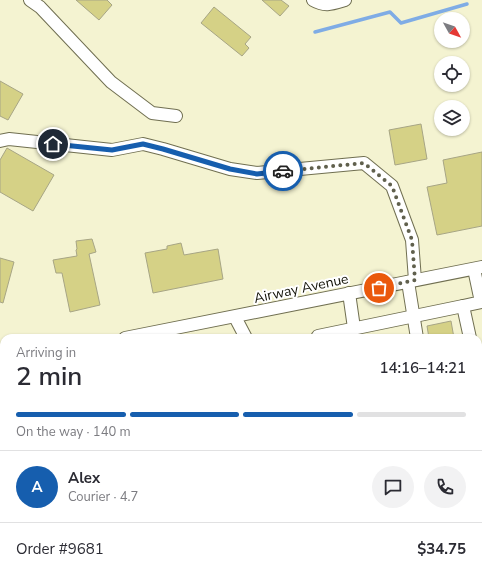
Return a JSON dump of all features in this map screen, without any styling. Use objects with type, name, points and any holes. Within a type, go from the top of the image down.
[{"type":"street","points":[[30,0],[40,6],[111,82],[152,113],[176,116]]},
{"type":"street","points":[[313,0],[320,4],[330,5],[345,0]]},
{"type":"street","points":[[0,141],[9,139],[112,150],[143,144],[230,169],[257,174],[364,163],[392,186],[412,240],[411,281],[416,334]]},
{"type":"street","points":[[327,334],[463,306],[481,308],[478,268]]},
{"type":"street","name":"Airway Avenue","points":[[147,334],[478,268]]},
{"type":"street","points":[[349,293],[354,328]]},
{"type":"street","points":[[463,306],[469,334]]},
{"type":"street","points":[[235,317],[244,334]]},
{"type":"building","points":[[76,0],[107,0],[112,5],[99,20]]},
{"type":"building","points":[[262,0],[281,0],[289,6],[280,16]]},
{"type":"building","points":[[214,7],[251,37],[245,44],[249,48],[242,56],[201,23]]},
{"type":"building","points":[[0,81],[23,94],[8,120],[0,116]]},
{"type":"building","points":[[421,124],[427,159],[395,165],[389,130]]},
{"type":"building","points":[[7,148],[54,175],[33,211],[0,192],[0,160]]},
{"type":"building","points":[[482,152],[482,226],[437,235],[427,187],[447,183],[443,160]]},
{"type":"building","points":[[92,239],[96,252],[89,254],[100,305],[70,312],[62,273],[56,273],[53,260],[77,256],[76,241]]},
{"type":"building","points":[[181,243],[184,255],[218,249],[223,279],[153,293],[145,253],[167,249],[167,246]]},
{"type":"building","points":[[0,258],[14,262],[3,303],[0,302]]},
{"type":"building","points":[[451,321],[453,334],[428,334],[427,326]]},
{"type":"waterway","points":[[315,32],[390,12],[401,23],[467,4]]},
{"type":"way so far","points":[[283,171],[364,163],[392,186],[412,240],[415,280],[379,288]]},
{"type":"route","points":[[53,144],[112,150],[143,144],[230,169],[257,174],[283,171]]}]
